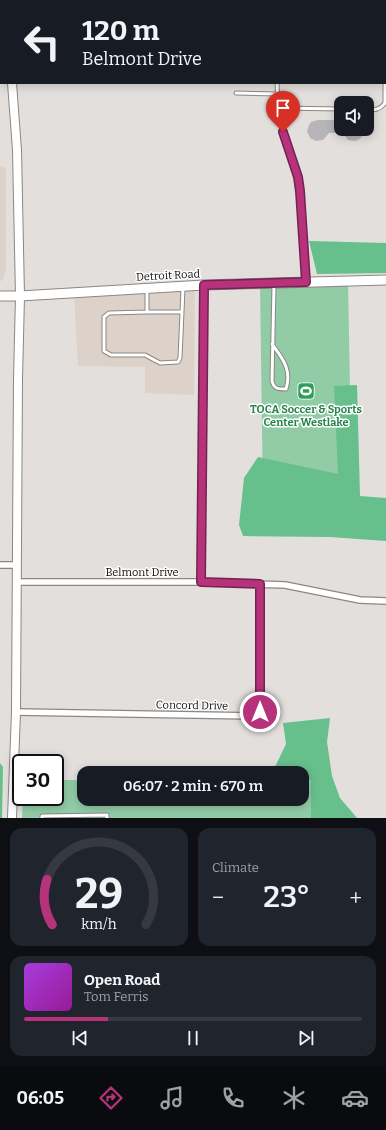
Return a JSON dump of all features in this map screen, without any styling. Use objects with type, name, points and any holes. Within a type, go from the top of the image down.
[{"type":"main road","points":[[12,84],[17,150],[20,296],[16,712],[12,818]]},
{"type":"main road","name":"Detroit Road","points":[[0,296],[204,285],[386,280]]},
{"type":"street","points":[[201,582],[204,285]]},
{"type":"street","points":[[0,565],[17,565]]},
{"type":"street","name":"Belmont Drive","points":[[17,582],[201,582],[284,585],[360,600],[386,600]]},
{"type":"street","name":"Concord Drive","points":[[16,712],[260,716],[260,584]]},
{"type":"lane","points":[[277,84],[278,108],[283,132],[298,177],[306,282]]},
{"type":"lane","points":[[374,110],[382,107],[385,103],[385,84]]},
{"type":"lane","points":[[236,93],[278,94]]},
{"type":"lane","points":[[278,108],[334,109]]},
{"type":"lane","points":[[272,344],[285,362],[288,380],[286,389],[277,389],[273,386],[272,381],[272,344],[274,283]]},
{"type":"lane","points":[[182,312],[106,314],[104,317],[104,351],[111,355],[145,355],[160,363],[178,362],[180,358],[182,312],[183,286]]},
{"type":"lane","points":[[147,288],[147,312]]},
{"type":"lane","points":[[42,818],[42,816],[107,814],[107,818]]},
{"type":"shaded area","points":[[0,166],[6,168],[6,268],[4,277],[0,282]]},
{"type":"shaded area","points":[[195,286],[194,395],[145,393],[145,367],[78,366],[74,293]]},
{"type":"green space","points":[[309,241],[386,243],[386,273],[317,274]]},
{"type":"green space","name":"TOCA Soccer & Sports Center Westlake","points":[[348,281],[352,499],[263,501],[260,284]]},
{"type":"green space","points":[[357,385],[360,496],[386,498],[386,541],[330,537],[243,536],[239,525],[244,478],[258,457],[338,474],[334,386]]},
{"type":"green space","points":[[330,718],[327,742],[332,776],[340,798],[357,818],[311,818],[311,780],[309,780],[309,766],[275,766],[286,744],[283,723]]},
{"type":"green space","points":[[0,763],[3,767],[2,818],[0,818]]},
{"type":"green space","points":[[64,780],[77,780],[77,806],[309,806],[309,780],[311,780],[311,818],[22,818],[23,806],[64,806]]},
{"type":"building","points":[[318,120],[334,120],[334,133],[329,133],[323,140],[316,141],[310,138],[307,131],[311,122]]},
{"type":"building","points":[[345,136],[362,136],[355,141],[348,140]]},
{"type":"place","name":"TOCA Soccer & Sports Center Westlake","points":[[306,391]]},
{"type":"route","points":[[260,712],[260,584],[201,582],[204,285],[306,282],[305,251],[298,177],[283,132]]}]
